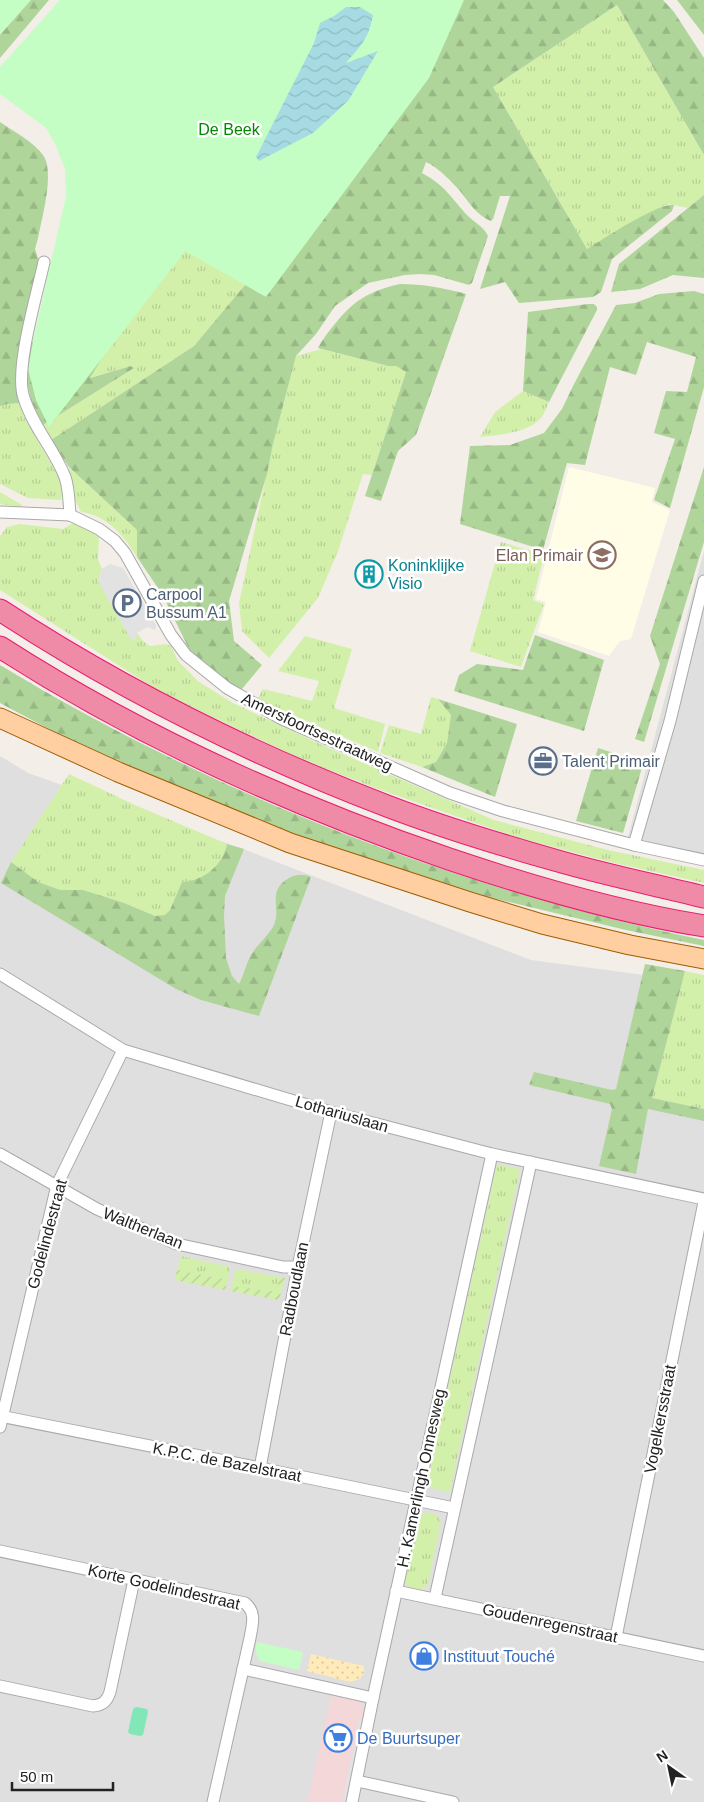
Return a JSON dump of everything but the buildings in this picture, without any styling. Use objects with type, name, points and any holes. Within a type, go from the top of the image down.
[{"type":"highway","points":[[0,610],[62,648],[182,715],[250,749],[337,786],[388,806],[561,862],[704,897]]},
{"type":"highway","points":[[0,647],[56,682],[157,738],[276,793],[378,835],[490,873],[605,906],[704,926]]},
{"type":"main road","points":[[0,718],[118,772],[290,843],[542,924],[630,945],[704,959]]},
{"type":"street","points":[[44,262],[22,366],[23,397],[40,434],[56,459],[65,478],[70,515]]},
{"type":"street","name":"Amersfoortsestraatweg","points":[[0,512],[70,515],[99,528],[116,541],[125,553],[171,635],[186,655],[227,688],[282,719],[450,793],[503,811],[634,845],[704,860]]},
{"type":"street","points":[[634,845],[670,721],[704,581]]},
{"type":"street","name":"Lothariuslaan","points":[[0,974],[123,1050],[331,1112],[492,1154],[704,1200]]},
{"type":"street","name":"Godelindestraat","points":[[1,1420],[57,1186],[123,1050]]},
{"type":"street","name":"Radboudlaan","points":[[260,1468],[298,1267],[331,1112]]},
{"type":"street","name":"Waltherlaan","points":[[0,1154],[98,1209],[177,1244],[283,1267],[298,1267]]},
{"type":"street","name":"H. Kamerlingh Onnesweg","points":[[352,1802],[396,1591],[492,1154]]},
{"type":"street","points":[[434,1598],[531,1162]]},
{"type":"street","name":"Vogelkersstraat","points":[[616,1637],[704,1200]]},
{"type":"street","name":"K.P.C. de Bazelstraat","points":[[1,1420],[260,1468],[454,1508]]},
{"type":"street","name":"Korte Godelindestraat","points":[[0,1551],[245,1603],[251,1608],[253,1616],[243,1669],[213,1802]]},
{"type":"street","points":[[0,1686],[93,1706],[100,1706],[104,1703],[110,1692],[134,1580]]},
{"type":"street","name":"Goudenregenstraat","points":[[396,1591],[704,1656]]},
{"type":"street","points":[[243,1669],[373,1698]]},
{"type":"street","points":[[357,1781],[453,1802]]},
{"type":"shaded area","name":"Elan Primair","points":[[569,467],[655,488],[652,502],[670,510],[631,639],[620,641],[609,656],[538,632],[546,602],[536,599]]},
{"type":"shaded area","points":[[704,551],[704,862],[626,845]]},
{"type":"shaded area","name":"Carpool Bussum A1","points":[[110,564],[123,568],[156,625],[155,630],[147,627],[137,633],[135,641],[130,638],[98,581],[102,569]]},
{"type":"shaded area","points":[[0,756],[28,773],[243,849],[531,960],[704,983],[704,1802],[0,1802]]},
{"type":"shaded area","points":[[331,1696],[345,1699],[347,1696],[355,1697],[364,1708],[346,1802],[307,1802]]},
{"type":"shaded area","points":[[359,1719],[363,1720],[345,1802],[342,1802]]},
{"type":"green space","points":[[0,0],[49,0],[0,58]]},
{"type":"green space","points":[[0,0],[31,0],[0,35]]},
{"type":"green space","name":"De Beek","points":[[60,0],[464,0],[429,78],[266,297],[185,251],[49,427],[36,400],[28,369],[66,196],[65,169],[46,128],[0,94],[0,67]]},
{"type":"green space","points":[[459,0],[663,0],[674,12],[704,58],[704,155],[617,5],[493,87],[587,249],[644,215],[656,209],[674,205],[672,211],[612,259],[601,292],[593,297],[519,303],[505,282],[480,289],[510,196],[500,196],[491,221],[477,212],[444,175],[426,162],[422,173],[443,188],[488,236],[472,283],[469,285],[434,275],[420,274],[405,275],[368,283],[335,306],[316,334],[296,356],[267,474],[229,601],[234,641],[262,665],[241,690],[221,678],[198,660],[190,651],[162,594],[137,557],[137,530],[69,467],[51,440],[194,346],[250,279],[180,244],[138,299],[90,378],[131,366],[134,368],[43,425],[31,400],[26,377],[31,342],[41,339]]},
{"type":"green space","points":[[677,0],[704,0],[704,35]]},
{"type":"green space","points":[[617,5],[704,155],[704,195],[688,208],[668,204],[643,216],[587,249],[493,87]]},
{"type":"green space","points":[[0,122],[29,141],[43,155],[48,172],[48,183],[45,207],[35,249],[40,265],[20,403],[0,406]]},
{"type":"green space","points":[[704,195],[704,278],[673,275],[640,289],[611,292],[619,264]]},
{"type":"green space","points":[[180,244],[251,278],[194,346],[51,440],[43,425],[134,368],[131,366],[89,378],[138,299]]},
{"type":"green space","points":[[400,284],[433,287],[466,294],[416,435],[398,451],[381,501],[365,496],[406,372],[396,366],[388,366],[318,348],[341,317],[355,303],[379,290]]},
{"type":"green space","points":[[694,291],[704,294],[704,387],[670,508],[654,500],[675,439],[654,433],[666,391],[687,392],[696,357],[647,342],[636,375],[610,367],[585,465],[567,463],[543,550],[460,524],[470,446],[510,445],[544,433],[562,409],[616,305],[635,303],[659,294]]},
{"type":"green space","points":[[594,304],[597,310],[549,402],[523,391],[528,312]]},
{"type":"green space","points":[[321,349],[388,366],[396,366],[406,372],[372,475],[363,474],[338,551],[318,598],[269,658],[242,631],[239,603],[273,444],[296,356]]},
{"type":"green space","points":[[523,391],[549,402],[540,419],[520,430],[480,437],[495,412]]},
{"type":"green space","points":[[20,403],[24,417],[61,481],[61,500],[28,498],[0,484],[0,406]]},
{"type":"green space","points":[[69,467],[137,530],[137,557],[120,534],[107,522],[99,517],[81,512],[75,500]]},
{"type":"green space","points":[[704,467],[704,542],[644,742],[635,739],[660,664],[650,636]]},
{"type":"green space","points":[[0,492],[22,505],[22,507],[0,504]]},
{"type":"green space","points":[[73,523],[99,536],[98,560],[102,569],[98,581],[143,641],[150,646],[165,644],[171,646],[178,661],[199,682],[233,703],[320,744],[494,820],[608,850],[704,870],[704,883],[610,862],[519,838],[375,788],[298,758],[162,693],[0,590],[0,536],[7,527],[20,524],[63,529]]},
{"type":"green space","points":[[501,542],[544,555],[533,600],[544,604],[521,667],[470,651]]},
{"type":"green space","points":[[535,635],[604,660],[584,731],[454,691],[459,675],[477,664],[523,670]]},
{"type":"green space","points":[[305,636],[352,649],[334,708],[385,724],[378,752],[257,700],[263,689],[312,701],[319,681],[278,671]]},
{"type":"green space","points":[[0,665],[82,712],[167,756],[253,796],[340,832],[429,865],[520,894],[611,919],[704,940],[704,946],[626,930],[492,898],[320,843],[196,799],[81,746],[0,703]]},
{"type":"green space","points":[[431,697],[438,699],[452,715],[447,743],[436,762],[422,767],[380,753],[389,725],[421,734]]},
{"type":"green space","points":[[438,699],[517,724],[495,797],[422,767],[436,762],[447,743],[451,715]]},
{"type":"green space","points":[[598,748],[643,764],[623,833],[576,821]]},
{"type":"green space","points":[[69,774],[135,805],[227,844],[225,852],[217,865],[205,875],[198,879],[183,882],[170,910],[165,915],[155,916],[124,903],[83,890],[59,890],[38,882],[11,862]]},
{"type":"green space","points":[[227,844],[244,849],[225,896],[224,915],[226,958],[232,976],[239,984],[251,955],[273,927],[276,920],[276,895],[282,883],[289,878],[300,875],[311,877],[259,1016],[201,1000],[176,989],[1,883],[11,862],[38,882],[60,890],[83,890],[124,903],[155,916],[165,915],[170,910],[182,882],[198,879],[217,865],[225,852]]},
{"type":"green space","points":[[645,964],[685,971],[652,1098],[704,1109],[704,1121],[648,1109],[636,1174],[599,1166],[612,1109],[610,1104],[529,1085],[534,1072],[612,1090],[616,1089]]},
{"type":"green space","points":[[685,971],[704,975],[704,1109],[652,1098]]},
{"type":"green space","points":[[497,1164],[520,1169],[450,1492],[426,1487]]},
{"type":"green space","points":[[181,1256],[230,1267],[228,1280],[177,1270]]},
{"type":"green space","points":[[236,1269],[280,1277],[277,1292],[231,1286]]},
{"type":"green space","points":[[177,1270],[228,1280],[225,1290],[175,1280]]},
{"type":"green space","points":[[280,1277],[285,1278],[279,1300],[230,1291],[231,1286],[277,1292]]},
{"type":"green space","points":[[428,1512],[436,1514],[441,1522],[428,1584],[420,1591],[409,1586],[404,1576],[417,1522],[420,1515]]},
{"type":"green space","points":[[257,1642],[303,1652],[299,1670],[260,1661],[256,1652]]},
{"type":"green space","points":[[136,1707],[147,1709],[148,1712],[143,1735],[140,1736],[128,1732],[133,1709]]},
{"type":"sand","points":[[311,1654],[364,1666],[364,1673],[360,1679],[350,1682],[307,1671]]},
{"type":"water","points":[[346,7],[360,7],[373,15],[364,41],[346,63],[378,51],[348,101],[313,133],[259,161],[256,157],[314,43],[320,23]]},
{"type":"place","name":"Elan Primair","points":[[602,555]]},
{"type":"place","name":"Koninklijke Visio","points":[[369,574]]},
{"type":"place","name":"Carpool Bussum A1","points":[[127,603]]},
{"type":"place","name":"Talent Primair","points":[[543,761]]},
{"type":"place","name":"Instituut Touché","points":[[424,1656]]},
{"type":"place","name":"De Buurtsuper","points":[[338,1738]]}]
